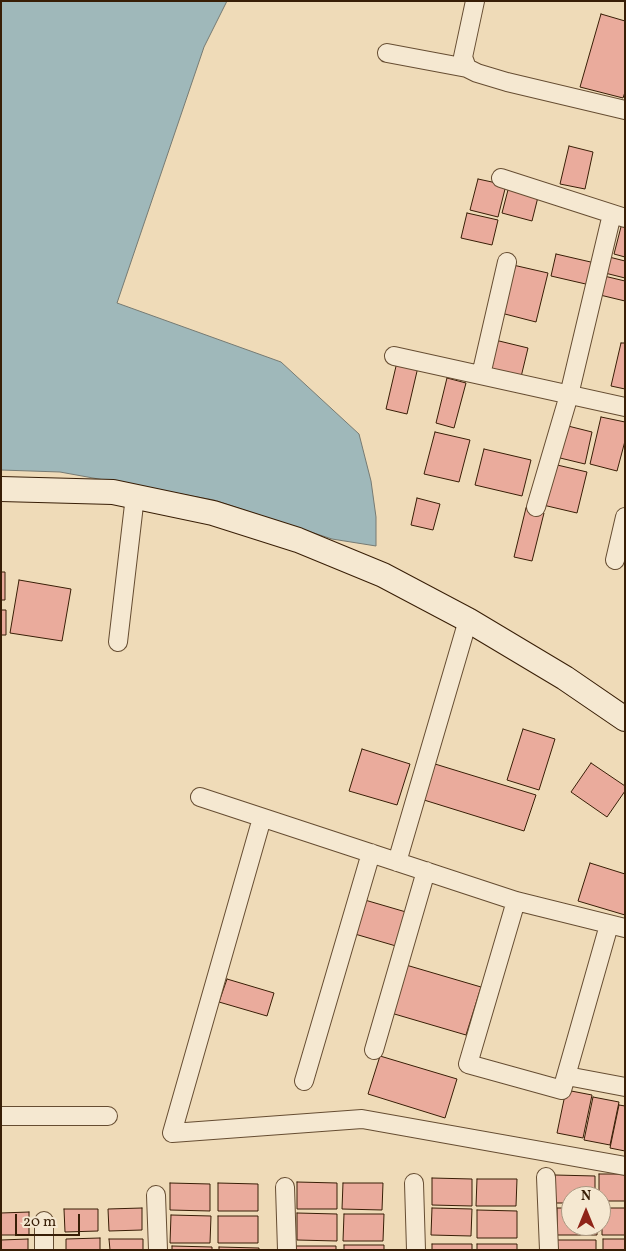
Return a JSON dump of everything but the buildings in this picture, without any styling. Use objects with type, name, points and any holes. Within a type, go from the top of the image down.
[{"type":"main road","points":[[1,489],[113,492],[213,513],[298,540],[383,575],[468,620],[565,678],[625,719]]},
{"type":"street","points":[[467,68],[463,57],[475,1]]},
{"type":"street","points":[[387,54],[467,68],[476,73],[499,80],[625,110]]},
{"type":"street","points":[[501,178],[618,216],[569,395],[536,506]]},
{"type":"street","points":[[481,375],[507,262]]},
{"type":"street","points":[[394,356],[625,408]]},
{"type":"street","points":[[118,642],[136,496]]},
{"type":"street","points":[[615,560],[625,516]]},
{"type":"street","points":[[397,862],[468,620]]},
{"type":"street","points":[[200,797],[516,901],[617,926],[562,1090],[468,1064],[516,901]]},
{"type":"street","points":[[262,818],[172,1133],[362,1119],[625,1166]]},
{"type":"street","points":[[304,1081],[371,853]]},
{"type":"street","points":[[374,1050],[426,871]]},
{"type":"street","points":[[567,1076],[625,1087]]},
{"type":"street","points":[[1,1116],[108,1116]]},
{"type":"street","points":[[546,1177],[549,1250]]},
{"type":"street","points":[[414,1183],[416,1250]]},
{"type":"street","points":[[285,1187],[287,1250]]},
{"type":"street","points":[[156,1195],[158,1250]]},
{"type":"street","points":[[44,1221],[44,1250]]},
{"type":"water","points":[[1,1],[227,1],[204,47],[117,303],[281,362],[359,434],[371,481],[376,517],[376,546],[332,539],[214,500],[60,472],[1,470]]}]
